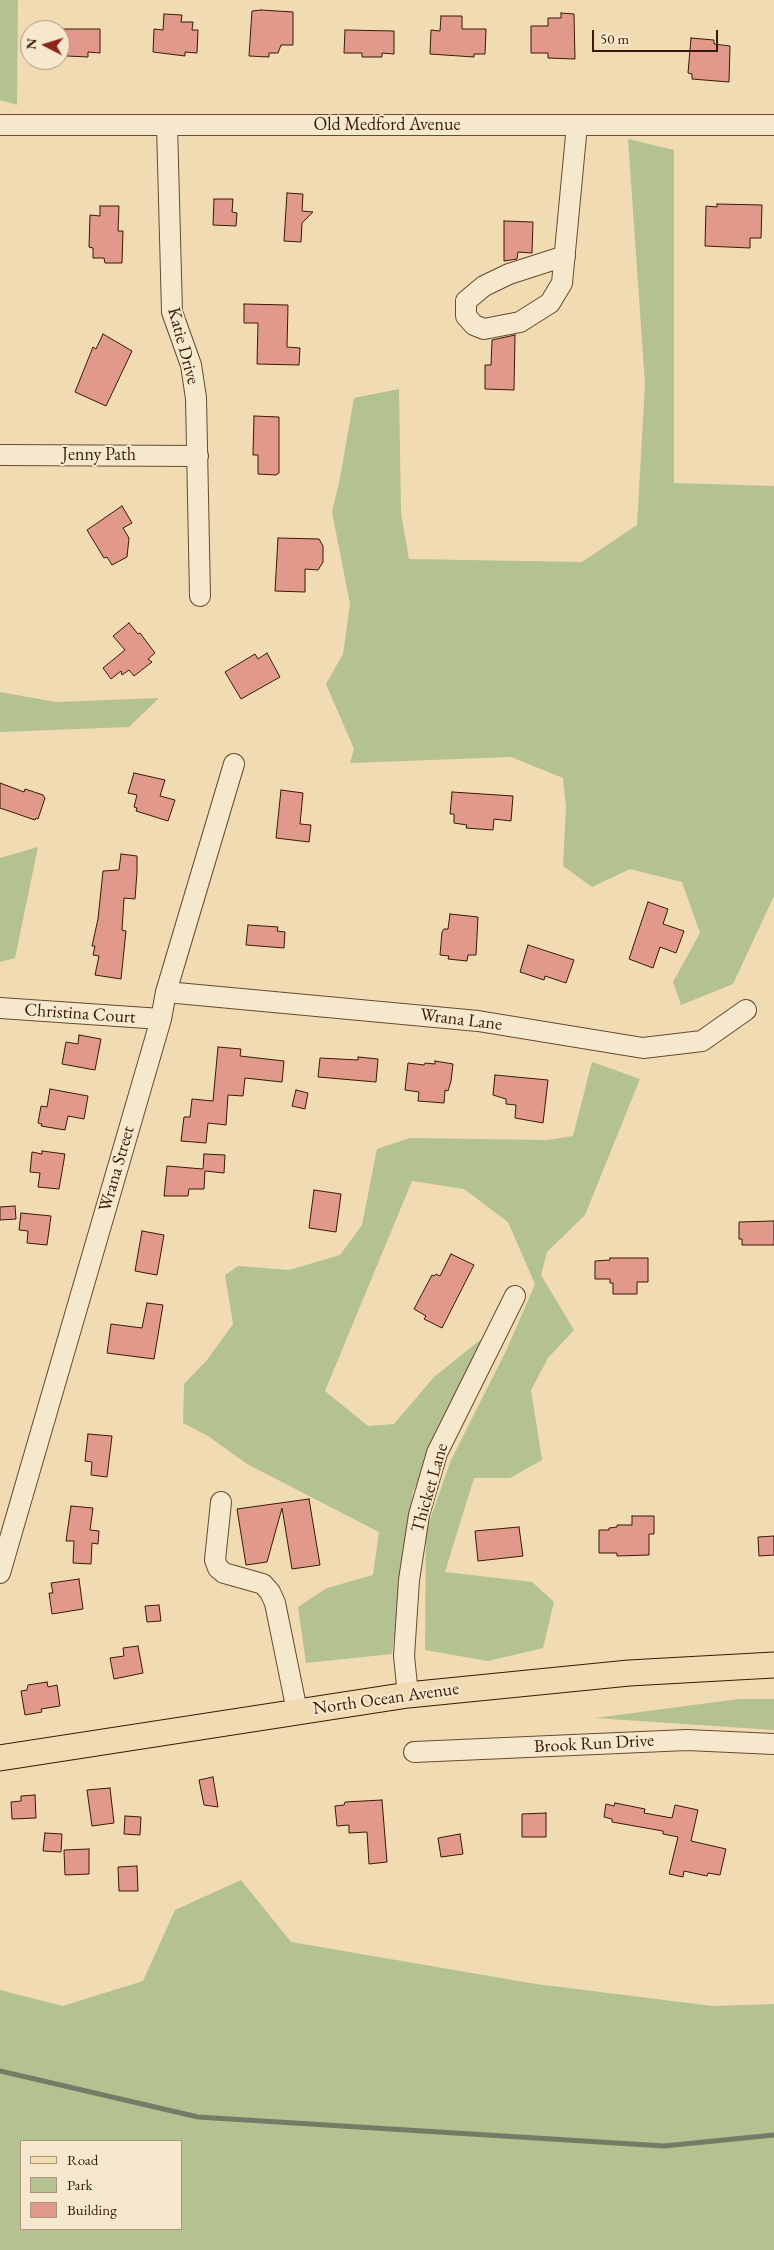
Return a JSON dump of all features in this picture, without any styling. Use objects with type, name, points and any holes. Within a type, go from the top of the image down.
[{"type":"main road","name":"North Ocean Avenue","points":[[0,1758],[408,1695],[629,1673],[774,1665]]},
{"type":"street","name":"Old Medford Avenue","points":[[0,125],[774,125]]},
{"type":"street","name":"Katie Drive","points":[[167,125],[172,312],[191,365],[196,398],[200,596]]},
{"type":"street","points":[[565,256],[509,274],[484,286],[466,301],[466,316],[474,325],[484,329],[520,322],[550,303],[562,283],[565,256],[577,125]]},
{"type":"street","name":"Jenny Path","points":[[0,455],[198,456]]},
{"type":"street","name":"Wrana Street","points":[[0,1573],[161,1019],[166,992],[234,764]]},
{"type":"street","name":"Wrana Lane","points":[[166,992],[478,1021],[643,1048],[702,1041],[746,1010]]},
{"type":"street","name":"Christina Court","points":[[0,1008],[161,1019]]},
{"type":"street","name":"Thicket Lane","points":[[408,1695],[404,1647],[409,1580],[420,1515],[437,1453],[515,1296]]},
{"type":"street","points":[[221,1502],[215,1560],[218,1568],[224,1572],[263,1584],[270,1592],[275,1603],[297,1711]]},
{"type":"street","name":"Brook Run Drive","points":[[414,1752],[687,1740],[774,1744]]},
{"type":"green space","points":[[0,0],[18,0],[17,105],[0,100]]},
{"type":"green space","points":[[628,139],[674,150],[674,483],[774,486],[774,896],[733,984],[681,1005],[673,982],[700,933],[682,882],[630,869],[592,887],[563,866],[566,807],[563,778],[511,757],[350,763],[354,749],[326,684],[343,654],[350,604],[332,512],[354,398],[399,389],[401,513],[409,559],[582,562],[637,525],[645,384]]},
{"type":"green space","points":[[0,692],[56,702],[159,698],[129,727],[0,732]]},
{"type":"green space","points":[[38,847],[15,958],[0,962],[0,858]]},
{"type":"green space","points":[[592,1062],[640,1079],[585,1215],[547,1252],[541,1275],[574,1330],[548,1358],[531,1390],[542,1460],[510,1478],[474,1478],[445,1572],[532,1582],[554,1602],[543,1648],[488,1661],[425,1650],[426,1531],[451,1460],[507,1349],[535,1284],[508,1222],[464,1189],[412,1181],[325,1391],[368,1426],[394,1424],[434,1377],[485,1336],[413,1492],[392,1654],[306,1663],[298,1607],[327,1588],[373,1575],[379,1532],[247,1464],[208,1436],[183,1423],[184,1384],[207,1360],[233,1324],[225,1275],[238,1266],[289,1270],[340,1255],[362,1225],[377,1149],[410,1138],[547,1140],[573,1136]]},
{"type":"green space","points":[[739,1699],[774,1699],[774,1730],[595,1718]]},
{"type":"green space","points":[[241,1880],[291,1942],[536,1984],[712,2006],[774,2004],[774,2250],[0,2250],[0,1990],[63,2006],[143,1981],[175,1910]]},
{"type":"building","points":[[252,11],[293,12],[293,45],[281,45],[278,53],[269,53],[269,57],[249,56]]},
{"type":"building","points":[[561,13],[574,14],[575,59],[548,58],[548,53],[531,53],[531,26],[548,26],[548,18],[561,18]]},
{"type":"building","points":[[164,14],[182,15],[181,22],[193,22],[192,30],[198,30],[197,53],[185,52],[185,56],[153,52],[154,29],[163,30]]},
{"type":"building","points":[[441,16],[462,16],[462,29],[486,29],[485,54],[474,54],[474,57],[430,54],[431,30],[440,31]]},
{"type":"building","points":[[70,29],[100,29],[100,53],[88,52],[88,57],[70,56]]},
{"type":"building","points":[[345,30],[394,31],[394,54],[382,53],[382,57],[362,57],[362,53],[344,53]]},
{"type":"building","points":[[691,38],[714,40],[714,44],[730,46],[729,82],[692,79],[692,74],[688,73]]},
{"type":"building","points":[[287,193],[303,194],[302,211],[313,212],[302,223],[301,242],[284,241]]},
{"type":"building","points":[[214,199],[233,199],[232,212],[237,213],[236,226],[213,225]]},
{"type":"building","points":[[717,204],[762,205],[761,238],[750,238],[750,248],[705,246],[706,206],[717,207]]},
{"type":"building","points":[[100,206],[119,206],[118,231],[123,231],[122,263],[105,263],[104,258],[93,258],[93,248],[89,247],[90,215],[100,216]]},
{"type":"building","points":[[504,221],[533,222],[532,253],[518,252],[517,259],[504,261]]},
{"type":"building","points":[[244,304],[288,305],[287,347],[300,348],[299,365],[257,364],[258,323],[244,323]]},
{"type":"building","points":[[103,334],[132,351],[106,406],[75,392],[93,347],[96,349]]},
{"type":"building","points":[[515,335],[514,390],[485,389],[485,365],[491,365],[492,340]]},
{"type":"building","points":[[254,416],[279,417],[279,473],[276,475],[258,474],[258,455],[253,455]]},
{"type":"building","points":[[122,506],[132,523],[123,528],[129,538],[127,557],[112,565],[107,557],[104,558],[87,530]]},
{"type":"building","points":[[278,538],[319,539],[323,546],[323,562],[318,570],[305,569],[305,592],[275,591]]},
{"type":"building","points":[[129,623],[138,634],[140,633],[155,653],[148,659],[152,662],[134,676],[129,670],[122,675],[121,671],[111,679],[103,668],[125,650],[113,636]]},
{"type":"building","points":[[267,653],[280,677],[241,699],[225,672],[255,654],[258,659]]},
{"type":"building","points":[[134,773],[165,780],[160,796],[175,800],[168,821],[136,811],[137,808],[134,807],[137,795],[128,793]]},
{"type":"building","points":[[0,783],[24,792],[25,789],[43,795],[45,798],[38,819],[36,818],[35,820],[0,808]]},
{"type":"building","points":[[281,790],[303,793],[300,824],[311,825],[309,842],[276,838]]},
{"type":"building","points":[[452,792],[513,796],[511,821],[494,819],[493,830],[466,828],[467,825],[454,823],[454,814],[450,814]]},
{"type":"building","points":[[121,854],[137,856],[137,872],[135,899],[124,898],[122,930],[126,931],[121,979],[95,975],[99,956],[93,955],[95,946],[92,946],[98,919],[103,871],[119,870]]},
{"type":"building","points":[[648,902],[668,909],[663,924],[684,931],[676,953],[660,947],[653,968],[629,959]]},
{"type":"building","points":[[450,914],[478,917],[476,955],[468,955],[467,961],[448,959],[449,956],[440,955],[442,932],[444,929],[448,929]]},
{"type":"building","points":[[248,925],[278,927],[277,931],[285,932],[284,948],[246,945]]},
{"type":"building","points":[[528,945],[574,960],[566,983],[545,976],[544,980],[520,972]]},
{"type":"building","points":[[79,1035],[101,1039],[95,1070],[62,1064],[66,1042],[78,1044]]},
{"type":"building","points":[[218,1047],[241,1049],[240,1056],[284,1061],[282,1082],[245,1078],[243,1096],[228,1095],[226,1125],[208,1123],[206,1143],[181,1141],[184,1117],[190,1117],[192,1099],[213,1101]]},
{"type":"building","points":[[358,1057],[378,1059],[376,1082],[318,1077],[320,1058],[358,1060]]},
{"type":"building","points":[[435,1061],[453,1064],[448,1091],[445,1090],[444,1103],[418,1101],[419,1092],[405,1090],[408,1063],[424,1065],[425,1063],[435,1064]]},
{"type":"building","points":[[495,1075],[548,1080],[543,1123],[515,1118],[516,1105],[506,1104],[506,1099],[493,1095]]},
{"type":"building","points":[[50,1089],[88,1096],[84,1119],[68,1116],[65,1130],[41,1126],[42,1124],[38,1123],[41,1106],[47,1107]]},
{"type":"building","points":[[296,1090],[308,1093],[305,1109],[292,1106]]},
{"type":"building","points":[[42,1151],[65,1154],[59,1189],[38,1187],[40,1173],[30,1172],[32,1152],[42,1154]]},
{"type":"building","points":[[204,1154],[225,1155],[224,1173],[205,1171],[204,1189],[189,1189],[188,1196],[164,1196],[167,1166],[203,1169]]},
{"type":"building","points":[[314,1190],[341,1194],[336,1232],[309,1228]]},
{"type":"building","points":[[15,1206],[16,1219],[0,1220],[0,1207]]},
{"type":"building","points":[[21,1213],[51,1216],[47,1245],[27,1243],[28,1231],[19,1230]]},
{"type":"building","points":[[774,1221],[774,1245],[742,1245],[742,1239],[739,1239],[739,1222]]},
{"type":"building","points":[[142,1231],[164,1235],[157,1275],[135,1271]]},
{"type":"building","points":[[451,1254],[474,1265],[442,1328],[424,1319],[426,1316],[414,1309],[432,1275],[440,1276]]},
{"type":"building","points":[[610,1258],[648,1258],[648,1282],[637,1282],[637,1294],[613,1294],[613,1283],[610,1283],[610,1279],[595,1279],[595,1261],[610,1260]]},
{"type":"building","points":[[147,1303],[163,1305],[154,1359],[107,1353],[111,1324],[142,1328]]},
{"type":"building","points":[[88,1434],[112,1436],[107,1477],[91,1475],[92,1462],[85,1461]]},
{"type":"building","points":[[309,1499],[320,1565],[292,1569],[282,1508],[267,1562],[246,1565],[237,1509]]},
{"type":"building","points":[[71,1506],[93,1508],[90,1530],[99,1531],[98,1544],[92,1543],[91,1564],[73,1563],[74,1541],[66,1541]]},
{"type":"building","points":[[632,1516],[654,1516],[654,1534],[649,1534],[649,1555],[617,1556],[617,1553],[599,1553],[599,1530],[609,1530],[609,1528],[617,1527],[617,1525],[632,1525]]},
{"type":"building","points":[[519,1527],[523,1556],[478,1561],[475,1531]]},
{"type":"building","points":[[774,1536],[774,1555],[759,1556],[758,1537]]},
{"type":"building","points":[[79,1579],[83,1609],[52,1614],[49,1593],[53,1593],[51,1583]]},
{"type":"building","points":[[159,1605],[161,1621],[147,1622],[145,1606]]},
{"type":"building","points":[[138,1646],[143,1673],[114,1679],[110,1658],[124,1656],[123,1648]]},
{"type":"building","points":[[47,1682],[48,1687],[57,1685],[60,1706],[41,1709],[42,1712],[25,1715],[21,1691],[27,1690],[28,1685]]},
{"type":"building","points":[[213,1777],[218,1807],[204,1805],[199,1780]]},
{"type":"building","points":[[110,1788],[114,1823],[92,1826],[87,1790]]},
{"type":"building","points":[[35,1795],[36,1818],[12,1819],[11,1802],[21,1801],[21,1796]]},
{"type":"building","points":[[382,1800],[387,1862],[369,1864],[367,1832],[349,1833],[349,1825],[337,1826],[335,1806],[344,1805],[345,1802]]},
{"type":"building","points":[[615,1803],[645,1809],[644,1813],[672,1818],[675,1805],[698,1810],[691,1841],[726,1849],[720,1875],[708,1873],[707,1876],[684,1871],[683,1877],[669,1874],[678,1837],[663,1834],[663,1831],[612,1822],[612,1819],[604,1817],[606,1804],[614,1806]]},
{"type":"building","points":[[546,1813],[546,1837],[522,1837],[522,1814]]},
{"type":"building","points":[[125,1816],[141,1817],[140,1835],[124,1834]]},
{"type":"building","points":[[45,1833],[62,1834],[61,1852],[43,1851]]},
{"type":"building","points":[[460,1834],[463,1854],[441,1857],[438,1838]]},
{"type":"building","points":[[89,1849],[89,1874],[65,1875],[64,1850]]},
{"type":"building","points":[[137,1866],[138,1891],[119,1891],[118,1867]]},
{"type":"waterway","points":[[0,2071],[198,2117],[664,2146],[774,2135]]}]
